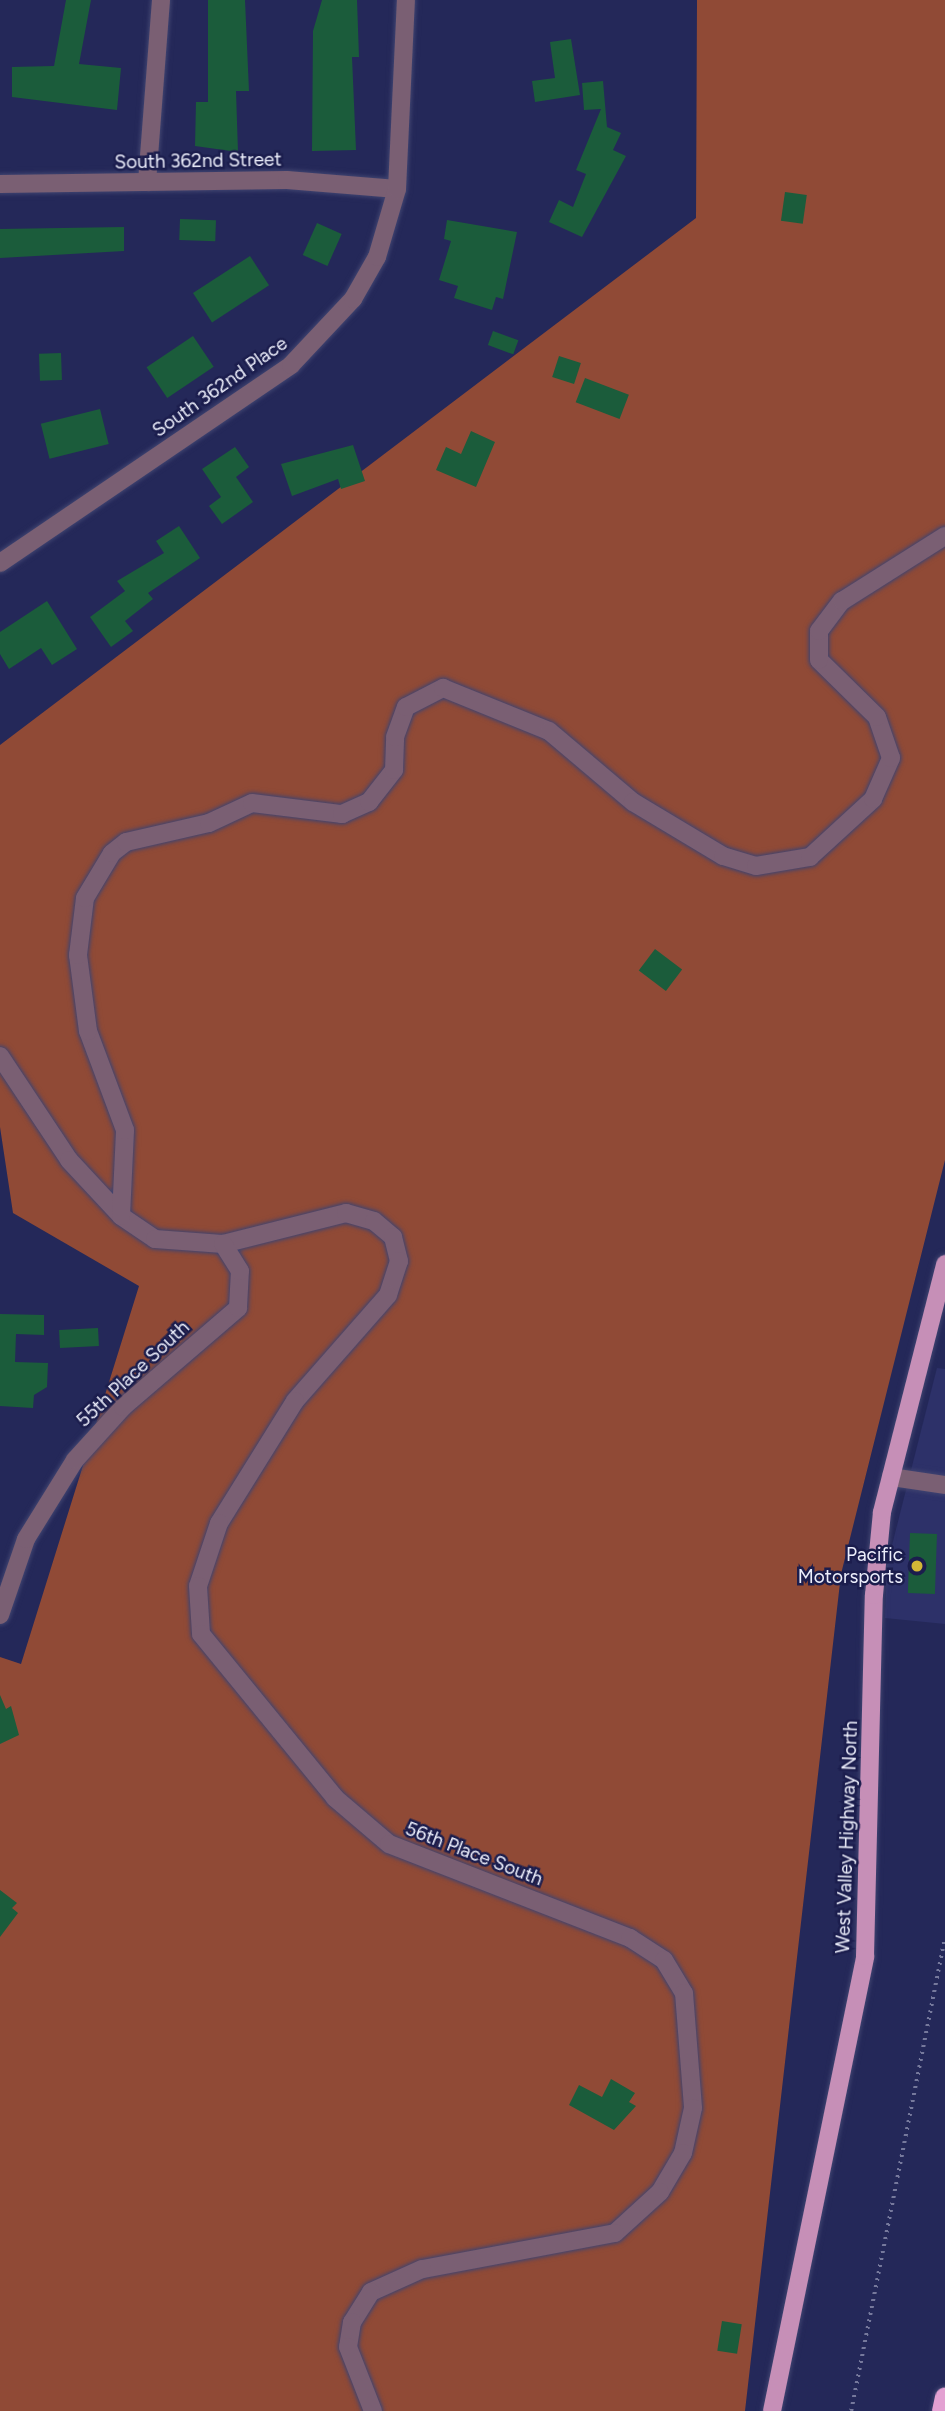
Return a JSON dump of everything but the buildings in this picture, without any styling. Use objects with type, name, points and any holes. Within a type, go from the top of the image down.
[{"type":"highway","points":[[942,2411],[945,2397]]},
{"type":"main road","name":"West Valley Highway North","points":[[772,2411],[864,1956],[876,1558],[891,1477],[942,1287],[945,1264]]},
{"type":"street","points":[[147,182],[161,0]]},
{"type":"street","name":"South 362nd Place","points":[[0,563],[291,365],[332,328],[377,257],[397,189],[406,0]]},
{"type":"street","name":"South 362nd Street","points":[[0,184],[287,180],[397,189]]},
{"type":"street","points":[[121,1216],[125,1130],[88,1031],[79,941],[91,884],[126,842],[209,823],[252,803],[342,814],[369,802],[394,770],[394,737],[406,707],[443,688],[550,731],[633,802],[691,841],[742,863],[777,866],[810,857],[873,799],[891,758],[889,737],[864,702],[827,673],[819,660],[819,631],[842,601],[945,536]]},
{"type":"street","points":[[0,1056],[49,1136],[121,1216]]},
{"type":"street","name":"56th Place South","points":[[121,1216],[155,1239],[223,1244],[349,1213],[382,1225],[399,1255],[387,1295],[295,1401],[219,1523],[198,1586],[201,1634],[335,1798],[389,1844],[630,1938],[664,1960],[679,1979],[694,2073],[683,2153],[646,2209],[615,2233],[422,2269],[371,2292],[352,2322],[348,2347],[373,2411]]},
{"type":"street","name":"55th Place South","points":[[0,1615],[26,1539],[75,1460],[123,1407],[238,1308],[240,1272],[223,1244]]},
{"type":"street","points":[[891,1477],[945,1485]]},
{"type":"path","points":[[851,2411],[945,1938]]},
{"type":"shaded area","points":[[697,0],[945,0],[945,1160],[841,1574],[745,2411],[0,2411],[0,1657],[21,1664],[139,1286],[13,1213],[0,1127],[0,745],[696,218]]},
{"type":"shaded area","points":[[937,1368],[945,1369],[945,1624],[885,1618],[887,1565]]},
{"type":"place","name":"Pacific Motorsports","points":[[917,1566]]}]
